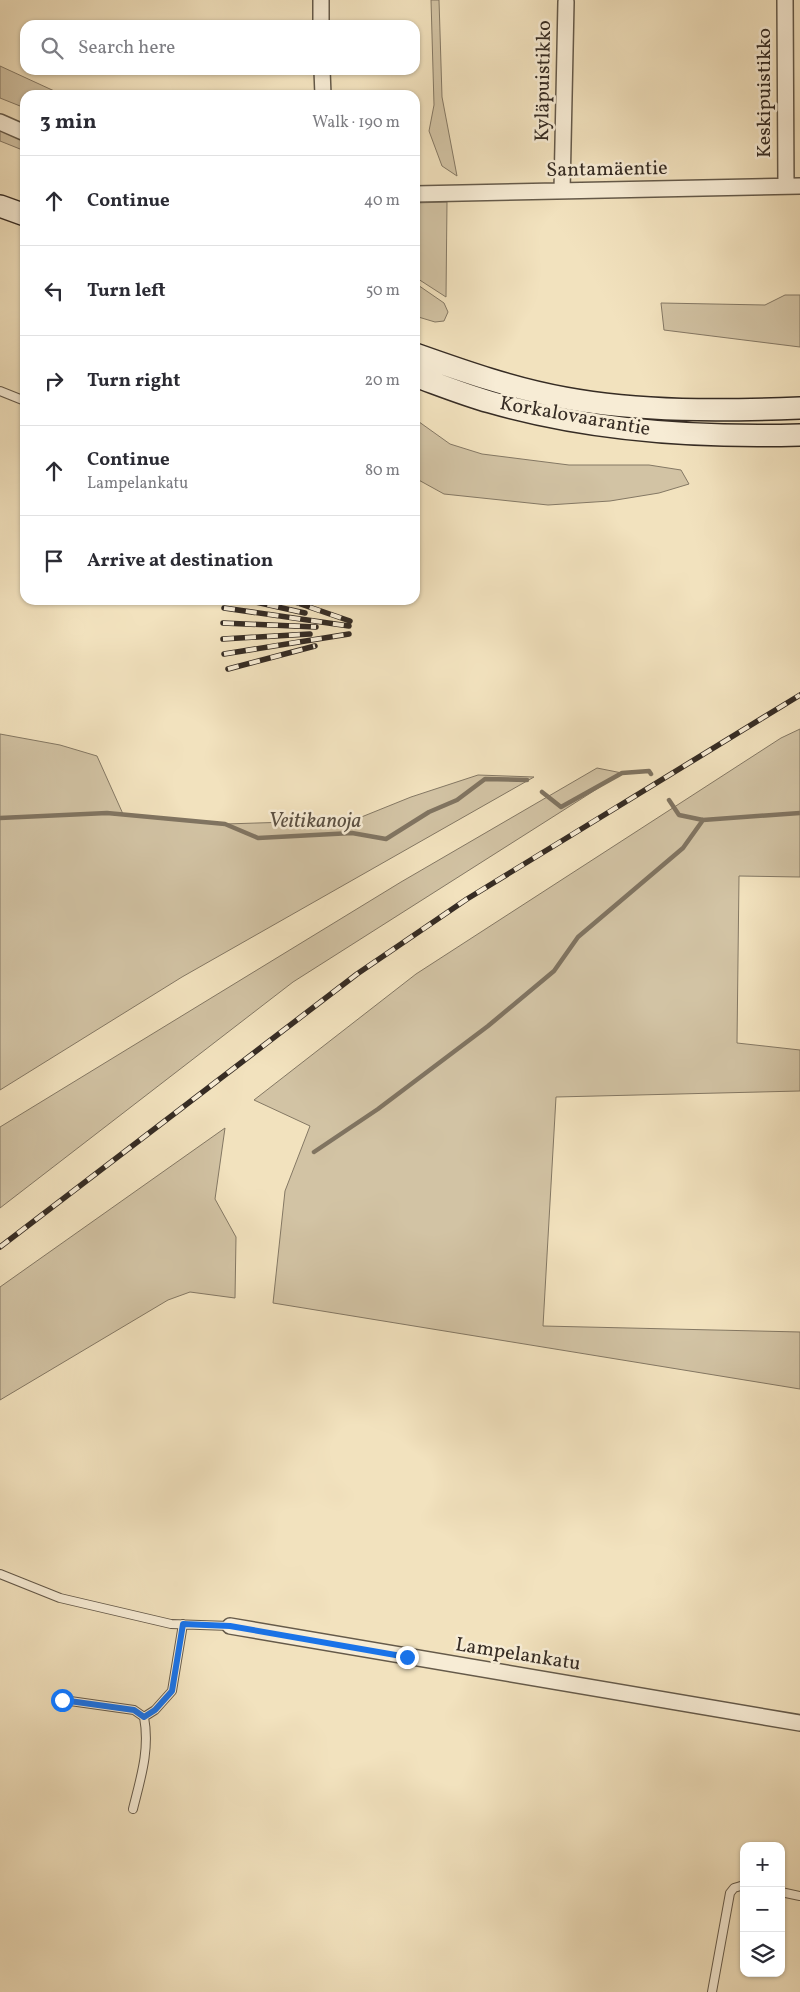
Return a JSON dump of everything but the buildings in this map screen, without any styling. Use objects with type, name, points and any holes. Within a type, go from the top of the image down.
[{"type":"street","points":[[321,0],[321,20]]},
{"type":"street","name":"Keskipuistikko","points":[[785,0],[793,186]]},
{"type":"street","name":"Kyläpuistikko","points":[[562,191],[566,2]]},
{"type":"street","points":[[322,75],[323,90]]},
{"type":"street","points":[[0,122],[20,131]]},
{"type":"street","name":"Santamäentie","points":[[420,194],[793,186]]},
{"type":"street","points":[[0,206],[20,213]]},
{"type":"street","name":"Korkalovaarantie","points":[[420,356],[501,382],[564,398],[635,406],[800,408]]},
{"type":"street","name":"Korkalovaarantie","points":[[420,378],[490,402],[555,417],[623,429],[800,435]]},
{"type":"street","name":"Lampelankatu","points":[[230,1626],[800,1723]]},
{"type":"lane","points":[[0,391],[20,399]]},
{"type":"lane","points":[[0,1574],[60,1598],[171,1624],[230,1626]]},
{"type":"lane","points":[[144,1717],[155,1710],[172,1691],[183,1624]]},
{"type":"lane","points":[[62,1700],[134,1710],[144,1717],[148,1736],[145,1762],[133,1808]]},
{"type":"lane","points":[[712,1992],[730,1893],[734,1888],[740,1886]]},
{"type":"lane","points":[[785,1893],[800,1896]]},
{"type":"shaded area","points":[[431,0],[439,0],[442,97],[457,176],[442,166],[429,131],[434,105]]},
{"type":"shaded area","points":[[0,66],[52,90],[20,90],[20,106],[0,98]]},
{"type":"shaded area","points":[[0,130],[20,138],[20,149],[0,141]]},
{"type":"shaded area","points":[[447,202],[446,297],[420,280],[420,203]]},
{"type":"shaded area","points":[[420,286],[444,303],[448,312],[444,321],[435,322],[420,318]]},
{"type":"shaded area","points":[[785,295],[800,295],[800,347],[664,330],[661,303],[765,305]]},
{"type":"shaded area","points":[[420,423],[450,444],[482,454],[569,465],[649,465],[681,470],[689,484],[659,493],[610,501],[548,505],[444,494],[420,481]]},
{"type":"shaded area","points":[[800,729],[800,877],[739,876],[737,1043],[800,1050],[800,1091],[556,1097],[543,1326],[800,1332],[800,1389],[273,1303],[285,1191],[310,1126],[254,1100],[416,974],[781,738]]},
{"type":"shaded area","points":[[0,734],[60,745],[97,756],[123,814],[225,824],[354,820],[411,797],[478,775],[534,777],[182,977],[0,1090]]},
{"type":"shaded area","points":[[597,768],[622,773],[293,982],[0,1208],[0,1127],[401,882]]},
{"type":"shaded area","points":[[225,1128],[215,1199],[236,1237],[235,1298],[190,1292],[168,1300],[0,1400],[0,1287]]},
{"type":"waterway","name":"Veitikanoja","points":[[542,792],[561,807],[622,773],[649,771],[651,774]]},
{"type":"waterway","name":"Veitikanoja","points":[[0,818],[107,813],[225,824],[258,838],[352,833],[386,839],[429,812],[457,800],[485,779],[527,780]]},
{"type":"waterway","name":"Veitikanoja","points":[[669,800],[679,815],[703,820],[800,813]]},
{"type":"waterway","points":[[314,1152],[378,1109],[488,1026],[554,971],[578,937],[683,848],[703,820]]},
{"type":"railway","points":[[269,605],[305,613]]},
{"type":"railway","points":[[304,605],[350,621]]},
{"type":"railway","points":[[224,608],[349,626]]},
{"type":"railway","points":[[223,623],[316,627]]},
{"type":"railway","points":[[223,639],[310,634]]},
{"type":"railway","points":[[224,654],[349,634]]},
{"type":"railway","points":[[228,669],[315,646]]},
{"type":"railway","points":[[0,1247],[357,974],[467,899],[800,695]]},
{"type":"route","points":[[62,1700],[134,1710],[144,1717],[155,1710],[172,1691],[183,1624],[230,1626],[407,1657]]}]
